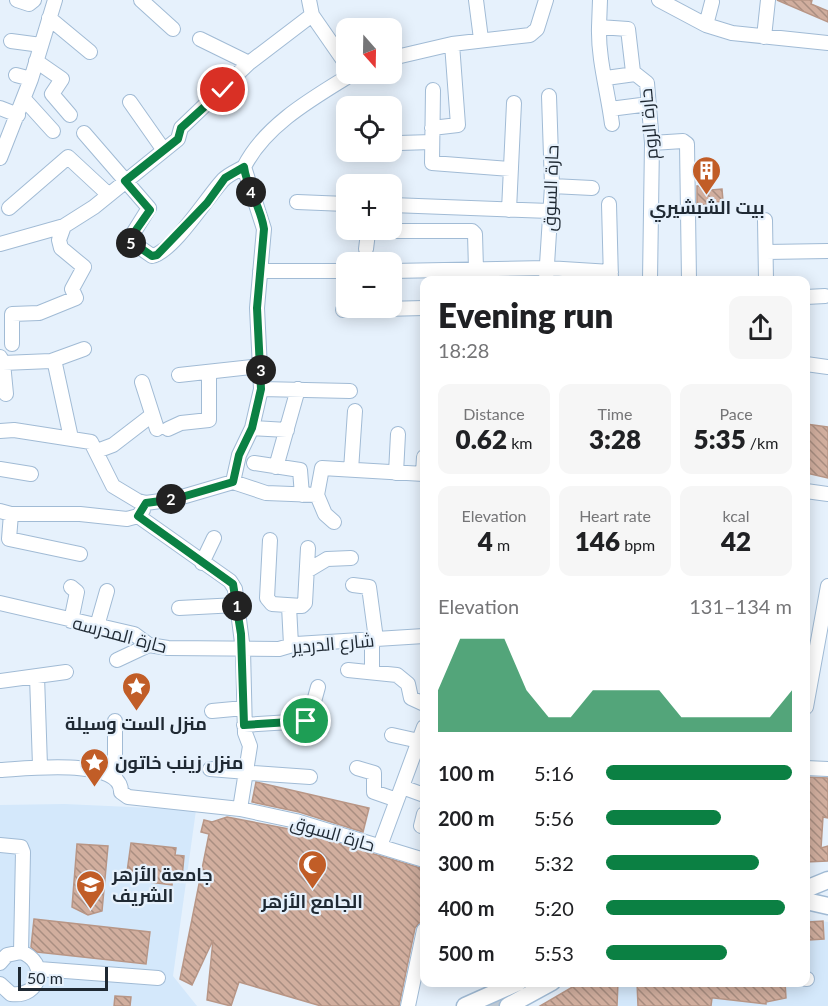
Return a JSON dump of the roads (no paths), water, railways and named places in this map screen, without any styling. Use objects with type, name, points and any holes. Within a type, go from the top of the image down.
[{"type":"main road","points":[[810,888],[828,880]]},
{"type":"main road","points":[[810,891],[828,894]]},
{"type":"main road","points":[[810,902],[828,906]]},
{"type":"main road","points":[[508,1006],[542,987]]},
{"type":"main road","points":[[465,1006],[526,995]]},
{"type":"street","points":[[17,0],[29,4],[34,0]]},
{"type":"street","points":[[0,158],[31,79],[55,0]]},
{"type":"street","points":[[141,0],[174,29]]},
{"type":"street","points":[[309,0],[312,15],[336,50]]},
{"type":"street","points":[[476,0],[481,39]]},
{"type":"street","points":[[402,52],[481,39],[530,35],[537,29],[546,0]]},
{"type":"street","points":[[600,0],[599,50],[606,78],[612,124]]},
{"type":"street","points":[[660,0],[706,25],[732,33],[828,43]]},
{"type":"street","points":[[764,37],[768,0]]},
{"type":"street","points":[[706,25],[712,2]]},
{"type":"street","points":[[0,244],[64,226],[109,195],[178,139],[181,128],[249,63],[312,15]]},
{"type":"street","points":[[49,18],[90,52]]},
{"type":"street","name":"حارة الروم","points":[[599,27],[628,29],[635,74],[647,83],[652,142],[650,276]]},
{"type":"street","points":[[200,39],[249,63]]},
{"type":"street","points":[[11,41],[41,45]]},
{"type":"street","points":[[402,142],[432,135],[458,125],[452,44]]},
{"type":"street","points":[[36,61],[62,79],[51,93],[70,116]]},
{"type":"street","points":[[606,78],[635,74]]},
{"type":"street","points":[[16,75],[31,79]]},
{"type":"street","points":[[84,133],[150,210],[129,240],[155,256],[207,203],[225,178],[244,167],[258,144],[279,125],[338,84]]},
{"type":"street","points":[[433,90],[431,161],[434,165],[511,169]]},
{"type":"street","name":"حارة السوق","points":[[547,274],[552,186],[549,96]]},
{"type":"street","points":[[24,99],[52,130]]},
{"type":"street","points":[[130,102],[163,149]]},
{"type":"street","points":[[509,210],[514,104]]},
{"type":"street","points":[[610,109],[649,104]]},
{"type":"street","points":[[0,108],[18,115]]},
{"type":"street","points":[[652,142],[684,141],[687,144],[689,276]]},
{"type":"street","points":[[9,208],[64,159],[70,158],[109,195]]},
{"type":"street","points":[[233,482],[239,455],[252,428],[261,389],[257,308],[262,218],[248,187],[244,167]]},
{"type":"street","points":[[552,186],[592,188]]},
{"type":"street","points":[[297,202],[336,204]]},
{"type":"street","points":[[402,271],[476,269],[611,276],[609,204]]},
{"type":"street","points":[[402,206],[550,211]]},
{"type":"street","points":[[765,220],[766,276]]},
{"type":"street","points":[[12,344],[11,315],[49,314],[76,298],[72,289],[84,270],[83,265],[61,248],[59,240],[64,226]]},
{"type":"street","points":[[366,249],[368,233],[371,231],[472,231],[475,234],[476,269]]},
{"type":"street","points":[[766,252],[828,251]]},
{"type":"street","points":[[260,271],[336,271]]},
{"type":"street","points":[[810,297],[825,296]]},
{"type":"street","points":[[402,309],[420,308]]},
{"type":"street","points":[[6,394],[2,360],[51,362],[84,349]]},
{"type":"street","points":[[51,362],[56,367],[71,438]]},
{"type":"street","points":[[810,365],[828,367]]},
{"type":"street","points":[[179,375],[261,366]]},
{"type":"street","points":[[142,382],[152,415],[162,429],[181,423],[209,420],[209,372]]},
{"type":"street","points":[[261,389],[350,390]]},
{"type":"street","points":[[276,467],[298,390]]},
{"type":"street","points":[[351,470],[355,411]]},
{"type":"street","points":[[97,451],[113,445],[152,415]]},
{"type":"street","points":[[252,428],[287,430]]},
{"type":"street","points":[[0,431],[92,442],[113,486],[129,498],[146,503],[175,499],[233,482],[266,493],[317,495]]},
{"type":"street","points":[[396,473],[398,434]]},
{"type":"street","points":[[254,463],[300,470],[302,495]]},
{"type":"street","points":[[334,522],[325,514],[317,495],[321,468],[420,474]]},
{"type":"street","points":[[0,469],[31,474]]},
{"type":"street","points":[[810,492],[828,494]]},
{"type":"street","points":[[80,554],[9,539],[5,512],[80,514],[127,519],[138,516],[146,503]]},
{"type":"street","points":[[138,516],[233,584],[243,650],[244,725],[250,742],[249,772],[240,809]]},
{"type":"street","points":[[202,563],[214,538]]},
{"type":"street","points":[[270,540],[267,598],[272,604],[302,606],[305,603],[308,548]]},
{"type":"street","points":[[307,571],[327,559],[351,558]]},
{"type":"street","points":[[353,585],[369,587],[374,639],[372,672]]},
{"type":"street","points":[[810,669],[824,628],[828,586]]},
{"type":"street","points":[[71,587],[77,592],[71,621]]},
{"type":"street","points":[[97,626],[107,591]]},
{"type":"street","name":"حارة المدرسه","points":[[0,603],[134,634],[149,645],[168,648],[243,650]]},
{"type":"street","points":[[179,608],[237,605]]},
{"type":"street","points":[[289,606],[291,645]]},
{"type":"street","name":"شارع الدردير","points":[[243,650],[420,636]]},
{"type":"street","points":[[117,660],[149,645]]},
{"type":"street","points":[[348,670],[398,675],[408,684],[411,698],[420,703]]},
{"type":"street","points":[[0,681],[66,672]]},
{"type":"street","points":[[37,676],[40,766]]},
{"type":"street","points":[[244,725],[306,721],[310,716],[318,687]]},
{"type":"street","points":[[212,711],[244,708]]},
{"type":"street","points":[[1,767],[40,766],[99,771],[115,776],[116,721]]},
{"type":"street","points":[[392,735],[420,744]]},
{"type":"street","points":[[380,846],[420,746]]},
{"type":"street","points":[[357,768],[370,771],[376,776],[374,792],[420,795]]},
{"type":"street","points":[[810,768],[828,769]]},
{"type":"street","points":[[210,769],[310,777]]},
{"type":"street","name":"حارة السوق","points":[[115,776],[122,785],[122,792],[128,797],[240,809],[296,821],[420,859]]},
{"type":"street","points":[[0,845],[16,845],[21,847],[23,852],[21,952]]},
{"type":"street","points":[[408,1006],[420,949]]},
{"type":"street","points":[[0,963],[6,956],[21,952],[36,961],[39,969],[35,987],[18,1000],[0,984]]},
{"type":"street","points":[[39,969],[158,978]]},
{"type":"tunnel","points":[[488,1006],[522,990]]},
{"type":"place","name":"بيت الشبشيري","points":[[707,196]]},
{"type":"place","name":"منزل الست وسيلة","points":[[136,712]]},
{"type":"place","name":"منزل زينب خاتون","points":[[94,788]]},
{"type":"place","name":"الجامع الأزهر","points":[[312,890]]},
{"type":"place","name":"جامعة الأزهر الشريف","points":[[91,910]]}]
